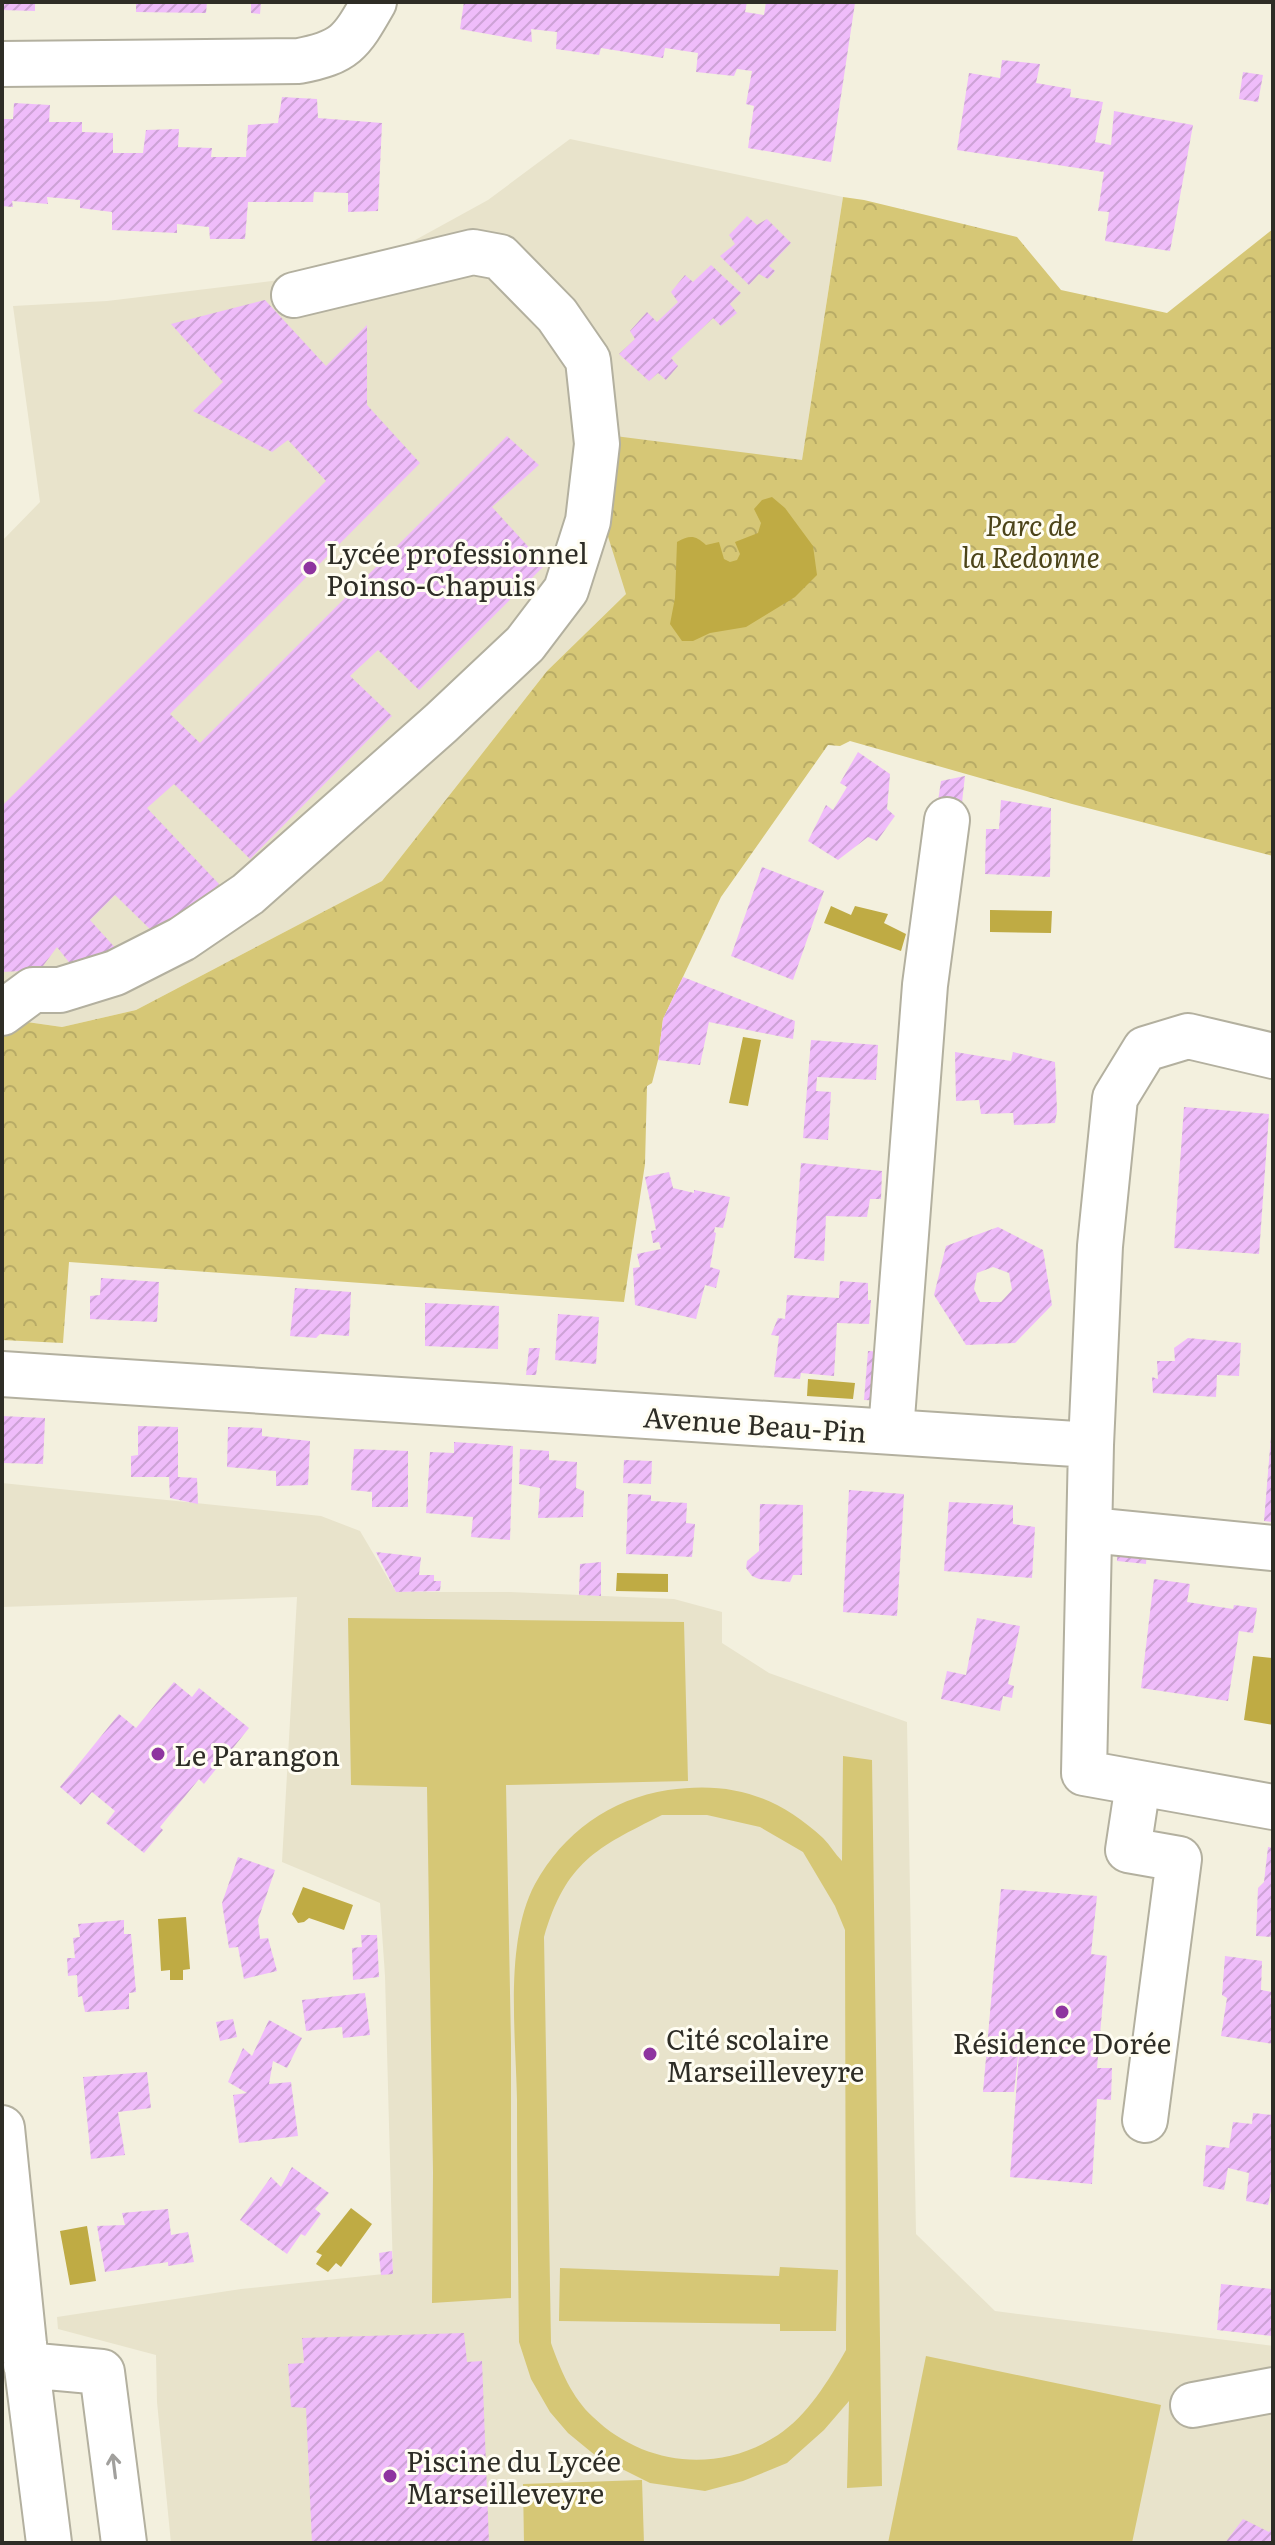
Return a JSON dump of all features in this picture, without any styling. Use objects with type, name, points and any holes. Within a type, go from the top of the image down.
[{"type":"street","points":[[2,64],[299,61],[329,56],[354,36],[374,2]]},
{"type":"street","points":[[2,1013],[33,990],[60,990],[115,973],[182,939],[248,894],[525,644],[566,590],[588,521],[597,444],[588,360],[557,315],[500,257],[473,252],[294,295]]},
{"type":"street","points":[[891,1431],[925,985],[947,820]]},
{"type":"street","points":[[1273,1056],[1188,1036],[1145,1049],[1115,1098],[1100,1246],[1091,1445],[1084,1773],[1273,1807]]},
{"type":"street","name":"Avenue Beau-Pin","points":[[2,1374],[1091,1445]]},
{"type":"street","points":[[1090,1530],[1273,1548]]},
{"type":"street","points":[[1085,1744],[1273,1777]]},
{"type":"street","points":[[1145,2120],[1179,1859],[1128,1850],[1155,1786]]},
{"type":"street","points":[[2,2128],[26,2365],[49,2543]]},
{"type":"street","points":[[26,2365],[102,2372],[124,2543]]},
{"type":"street","points":[[1193,2405],[1273,2390]]},
{"type":"shaded area","name":"Lycée professionnel Poinso-Chapuis","points":[[570,139],[843,197],[802,460],[626,594],[547,671],[382,881],[136,1010],[62,1027],[6,1019],[2,1023],[2,541],[40,502],[13,306],[107,301],[272,281],[335,269],[408,244],[488,200]]},
{"type":"shaded area","points":[[772,497],[785,508],[813,546],[817,575],[795,597],[746,627],[682,641],[670,624],[675,598],[677,542],[692,537],[706,545],[719,542],[724,559],[730,562],[737,560],[740,554],[735,542],[758,533],[761,523],[754,509],[762,500]]},
{"type":"shaded area","points":[[831,906],[851,915],[855,906],[888,914],[884,923],[906,934],[901,951],[824,923]]},
{"type":"shaded area","points":[[990,910],[1052,911],[1051,933],[990,932]]},
{"type":"shaded area","points":[[743,1037],[761,1040],[748,1106],[729,1103]]},
{"type":"shaded area","points":[[808,1379],[855,1383],[853,1399],[807,1396]]},
{"type":"shaded area","name":"Cité scolaire Marseilleveyre","points":[[2,1483],[321,1516],[360,1531],[396,1592],[510,1592],[674,1599],[722,1612],[722,1643],[769,1673],[907,1722],[916,2234],[995,2311],[1273,2346],[1273,2543],[171,2543],[157,2402],[156,2355],[58,2329],[57,2317],[241,2289],[393,2273],[385,1976],[380,1903],[282,1862],[297,1597],[2,1607]]},
{"type":"shaded area","points":[[617,1573],[668,1574],[668,1592],[616,1591]]},
{"type":"shaded area","points":[[1253,1656],[1273,1658],[1273,1725],[1244,1720]]},
{"type":"shaded area","points":[[303,1887],[353,1905],[344,1930],[309,1918],[298,1923],[292,1914]]},
{"type":"shaded area","points":[[186,1917],[190,1969],[183,1970],[183,1980],[170,1980],[170,1970],[161,1971],[158,1919]]},
{"type":"shaded area","points":[[351,2208],[372,2224],[341,2267],[336,2263],[328,2272],[316,2264],[322,2255],[316,2252]]},
{"type":"shaded area","points":[[87,2226],[96,2281],[70,2285],[60,2231]]},
{"type":"green space","name":"Parc de la Redonne","points":[[843,197],[1017,237],[1061,290],[1167,313],[1273,229],[1273,856],[1072,804],[850,741],[840,746],[828,745],[721,897],[663,1019],[658,1060],[652,1083],[647,1086],[645,1164],[624,1302],[69,1262],[63,1343],[2,1340],[2,1023],[6,1019],[62,1027],[136,1010],[382,881],[547,671],[626,594],[600,511],[615,436],[802,460]]},
{"type":"green space","points":[[348,1618],[684,1622],[688,1781],[506,1785],[511,2043],[511,2298],[432,2303],[427,1787],[351,1785]]},
{"type":"green space","points":[[843,1756],[872,1760],[882,2486],[847,2488],[849,2401],[824,2430],[787,2463],[743,2481],[705,2491],[650,2483],[596,2456],[568,2433],[550,2412],[531,2379],[519,2342],[514,1990],[515,1961],[525,1907],[546,1866],[574,1834],[590,1821],[627,1801],[668,1790],[712,1788],[751,1794],[788,1811],[805,1823],[823,1838],[842,1861]],"holes":[[[662,1815],[707,1815],[760,1827],[803,1852],[835,1906],[845,1930],[846,2350],[808,2408],[778,2435],[731,2456],[682,2459],[658,2455],[635,2446],[593,2417],[573,2392],[551,2343],[544,1937],[562,1891],[586,1860],[601,1848]]]},
{"type":"green space","points":[[780,2267],[838,2270],[836,2331],[780,2331],[780,2324],[559,2321],[560,2268],[779,2276]]},
{"type":"green space","points":[[926,2356],[1161,2405],[1132,2543],[888,2543]]},
{"type":"green space","points":[[642,2480],[644,2543],[524,2543],[523,2484]]},
{"type":"building","points":[[2,2],[35,2],[35,11],[2,10]]},
{"type":"building","points":[[136,2],[207,2],[206,13],[136,12]]},
{"type":"building","points":[[251,2],[261,2],[260,14],[251,13]]},
{"type":"building","points":[[464,2],[747,2],[745,12],[764,15],[766,2],[855,3],[831,162],[748,148],[754,106],[746,104],[752,71],[737,69],[734,76],[696,72],[698,53],[665,48],[663,58],[601,48],[599,55],[556,49],[557,32],[531,29],[532,42],[460,29]]},
{"type":"building","points":[[1002,60],[1040,64],[1036,83],[1071,89],[1070,97],[1103,102],[1095,142],[1111,145],[1114,111],[1193,125],[1170,251],[1105,241],[1109,212],[1098,211],[1104,172],[957,150],[969,73],[1000,78]]},
{"type":"building","points":[[1243,72],[1263,75],[1258,102],[1239,99]]},
{"type":"building","points":[[282,97],[317,99],[318,118],[382,123],[378,211],[348,212],[348,193],[314,192],[313,202],[248,202],[245,239],[210,239],[209,227],[177,224],[177,233],[112,230],[112,212],[80,208],[80,200],[47,197],[48,204],[12,201],[13,207],[2,206],[2,119],[13,119],[14,103],[50,105],[49,122],[82,122],[82,132],[113,133],[113,153],[143,153],[146,130],[179,129],[178,147],[212,148],[211,157],[246,157],[248,125],[278,123]]},
{"type":"building","points":[[747,216],[757,225],[767,219],[791,243],[769,266],[775,271],[768,279],[759,274],[749,285],[720,256],[735,244],[729,235]]},
{"type":"building","points":[[711,265],[741,293],[730,304],[737,313],[721,326],[713,318],[671,358],[678,366],[666,380],[658,373],[649,381],[619,354],[635,339],[630,331],[647,312],[657,322],[678,302],[671,292],[685,275],[693,282]]},
{"type":"building","points":[[265,300],[326,366],[367,325],[367,405],[420,463],[170,714],[200,743],[507,436],[539,465],[492,507],[545,565],[419,690],[378,650],[350,676],[392,716],[250,859],[174,784],[147,808],[219,884],[192,911],[155,934],[115,895],[90,920],[119,952],[72,966],[57,947],[40,970],[2,972],[2,806],[326,481],[288,440],[272,452],[193,411],[223,382],[171,324]]},
{"type":"building","points":[[858,752],[890,774],[887,809],[895,816],[877,841],[868,837],[838,860],[808,841],[826,805],[833,810],[847,787],[840,783]]},
{"type":"building","points":[[965,776],[961,811],[937,808],[941,781]]},
{"type":"building","points":[[1001,800],[1051,808],[1050,877],[985,874],[986,829],[999,829]]},
{"type":"building","points":[[762,867],[824,891],[793,980],[731,956]]},
{"type":"building","points":[[683,977],[795,1021],[793,1039],[709,1022],[700,1065],[658,1060],[663,1019]]},
{"type":"building","points":[[811,1040],[878,1045],[876,1080],[817,1077],[816,1091],[831,1092],[828,1140],[803,1138]]},
{"type":"building","points":[[955,1052],[1011,1061],[1013,1052],[1055,1062],[1055,1123],[1014,1125],[1013,1113],[981,1114],[979,1100],[956,1101]]},
{"type":"building","points":[[1184,1107],[1269,1114],[1259,1254],[1174,1248]]},
{"type":"building","points":[[801,1163],[882,1171],[881,1199],[870,1199],[867,1217],[826,1216],[824,1261],[794,1258]]},
{"type":"building","points":[[669,1172],[673,1188],[730,1197],[723,1228],[715,1227],[714,1232],[710,1267],[720,1270],[716,1288],[705,1285],[696,1319],[635,1305],[633,1268],[640,1267],[637,1254],[661,1249],[659,1242],[653,1243],[651,1231],[656,1230],[645,1177]]},
{"type":"building","points":[[998,1227],[1043,1250],[1052,1305],[1015,1343],[966,1345],[934,1295],[946,1246]],"holes":[[[993,1267],[1009,1273],[1012,1290],[1001,1302],[980,1302],[974,1289],[977,1273]]]},
{"type":"building","points":[[101,1278],[159,1282],[157,1322],[90,1319],[90,1296],[100,1295]]},
{"type":"building","points":[[840,1281],[868,1283],[868,1300],[871,1300],[869,1324],[837,1323],[834,1376],[801,1373],[800,1379],[774,1377],[779,1336],[771,1335],[778,1318],[785,1319],[787,1295],[839,1298]]},
{"type":"building","points":[[295,1288],[351,1292],[349,1336],[290,1336]]},
{"type":"building","points":[[425,1303],[499,1306],[498,1349],[425,1346]]},
{"type":"building","points":[[558,1314],[599,1317],[596,1364],[555,1360]]},
{"type":"building","points":[[1188,1338],[1241,1343],[1239,1376],[1217,1375],[1216,1397],[1153,1393],[1152,1377],[1158,1379],[1157,1361],[1175,1361],[1174,1348]]},
{"type":"building","points":[[529,1348],[540,1348],[536,1375],[526,1375]]},
{"type":"building","points":[[868,1351],[889,1352],[889,1401],[864,1400]]},
{"type":"building","points":[[2,1416],[45,1418],[43,1464],[2,1463]]},
{"type":"building","points":[[138,1426],[178,1427],[178,1477],[197,1478],[198,1504],[170,1498],[169,1477],[131,1477],[131,1456],[138,1455]]},
{"type":"building","points":[[228,1427],[262,1428],[262,1436],[310,1441],[308,1485],[276,1486],[276,1471],[227,1467]]},
{"type":"building","points":[[1273,1436],[1273,1522],[1264,1521]]},
{"type":"building","points":[[454,1442],[513,1446],[510,1540],[471,1537],[473,1517],[426,1513],[430,1452],[454,1453]]},
{"type":"building","points":[[354,1449],[408,1451],[408,1507],[372,1507],[372,1492],[351,1490]]},
{"type":"building","points":[[520,1449],[549,1451],[549,1460],[577,1462],[576,1488],[584,1491],[583,1517],[538,1518],[540,1488],[519,1484]]},
{"type":"building","points":[[624,1460],[652,1461],[651,1484],[623,1483]]},
{"type":"building","points":[[849,1490],[904,1494],[897,1616],[843,1612]]},
{"type":"building","points":[[628,1494],[651,1495],[651,1501],[687,1503],[686,1523],[695,1524],[692,1557],[626,1554]]},
{"type":"building","points":[[949,1502],[1013,1505],[1013,1524],[1035,1527],[1032,1578],[944,1571]]},
{"type":"building","points":[[760,1504],[803,1505],[802,1575],[793,1575],[790,1582],[759,1579],[746,1568],[747,1561],[759,1551]]},
{"type":"building","points":[[1118,1546],[1147,1549],[1146,1564],[1117,1561]]},
{"type":"building","points":[[376,1552],[421,1557],[419,1575],[434,1575],[434,1581],[441,1581],[440,1591],[396,1592]]},
{"type":"building","points":[[601,1562],[601,1596],[579,1595],[580,1564]]},
{"type":"building","points":[[1154,1579],[1190,1584],[1187,1602],[1233,1609],[1234,1605],[1257,1608],[1253,1633],[1239,1631],[1228,1701],[1141,1688]]},
{"type":"building","points":[[977,1618],[1020,1626],[1008,1684],[1014,1686],[1012,1698],[1003,1696],[1000,1711],[941,1699],[947,1671],[966,1675]]},
{"type":"building","name":"Le Parangon","points":[[174,1682],[192,1697],[199,1688],[249,1728],[204,1784],[199,1779],[160,1827],[163,1830],[144,1853],[106,1823],[115,1811],[92,1792],[81,1805],[60,1787],[119,1714],[136,1728]]},
{"type":"building","points":[[1268,1847],[1273,1848],[1273,1937],[1256,1936],[1258,1888],[1264,1882]]},
{"type":"building","points":[[238,1857],[275,1870],[258,1920],[260,1939],[268,1938],[277,1971],[244,1979],[238,1947],[229,1948],[222,1903]]},
{"type":"building","name":"Résidence Dorée","points":[[1001,1889],[1097,1896],[1091,1954],[1107,1956],[1097,2068],[1112,2068],[1111,2100],[1097,2099],[1092,2184],[1010,2177],[1020,2039],[1014,2092],[983,2092]]},
{"type":"building","points":[[124,1920],[124,1934],[131,1934],[136,1992],[129,1993],[129,2009],[85,2012],[82,1996],[78,1997],[77,1975],[68,1976],[67,1958],[75,1958],[73,1938],[80,1937],[78,1924]]},
{"type":"building","points":[[361,1935],[377,1935],[379,1977],[353,1980],[352,1948],[362,1947]]},
{"type":"building","points":[[1225,1956],[1262,1961],[1261,1990],[1272,1992],[1270,1998],[1273,1998],[1273,2044],[1221,2036],[1227,1998],[1222,1995]]},
{"type":"building","points":[[365,1993],[370,2035],[343,2038],[342,2027],[306,2031],[302,2000]]},
{"type":"building","points":[[233,2019],[237,2037],[220,2041],[216,2022]]},
{"type":"building","points":[[269,2020],[302,2038],[287,2068],[273,2061],[269,2084],[291,2082],[298,2136],[239,2143],[233,2095],[247,2093],[228,2082],[243,2048],[252,2056]]},
{"type":"building","points":[[147,2072],[151,2108],[118,2112],[125,2155],[91,2159],[83,2077]]},
{"type":"building","points":[[1253,2113],[1273,2115],[1273,2190],[1268,2205],[1246,2201],[1249,2173],[1228,2168],[1224,2190],[1203,2186],[1206,2145],[1229,2148],[1233,2122],[1252,2124]]},
{"type":"building","points":[[292,2167],[329,2193],[315,2209],[321,2214],[287,2254],[240,2220],[271,2177],[281,2187]]},
{"type":"building","points":[[168,2209],[171,2235],[188,2232],[194,2262],[168,2266],[168,2262],[105,2272],[97,2226],[125,2225],[122,2213]]},
{"type":"building","points":[[392,2251],[393,2274],[381,2275],[379,2253]]},
{"type":"building","points":[[1221,2284],[1273,2289],[1273,2336],[1217,2330]]},
{"type":"building","name":"Piscine du Lycée Marseilleveyre","points":[[464,2333],[467,2362],[482,2361],[489,2543],[312,2543],[306,2408],[291,2407],[288,2364],[304,2363],[302,2338]]},
{"type":"building","points":[[1243,2519],[1269,2532],[1273,2527],[1273,2543],[1225,2543]]},
{"type":"place","name":"Lycée professionnel Poinso-Chapuis","points":[[310,568]]},
{"type":"place","name":"Le Parangon","points":[[158,1754]]},
{"type":"place","name":"Résidence Dorée","points":[[1062,2012]]},
{"type":"place","name":"Cité scolaire Marseilleveyre","points":[[650,2054]]},
{"type":"place","name":"Piscine du Lycée Marseilleveyre","points":[[390,2476]]}]
